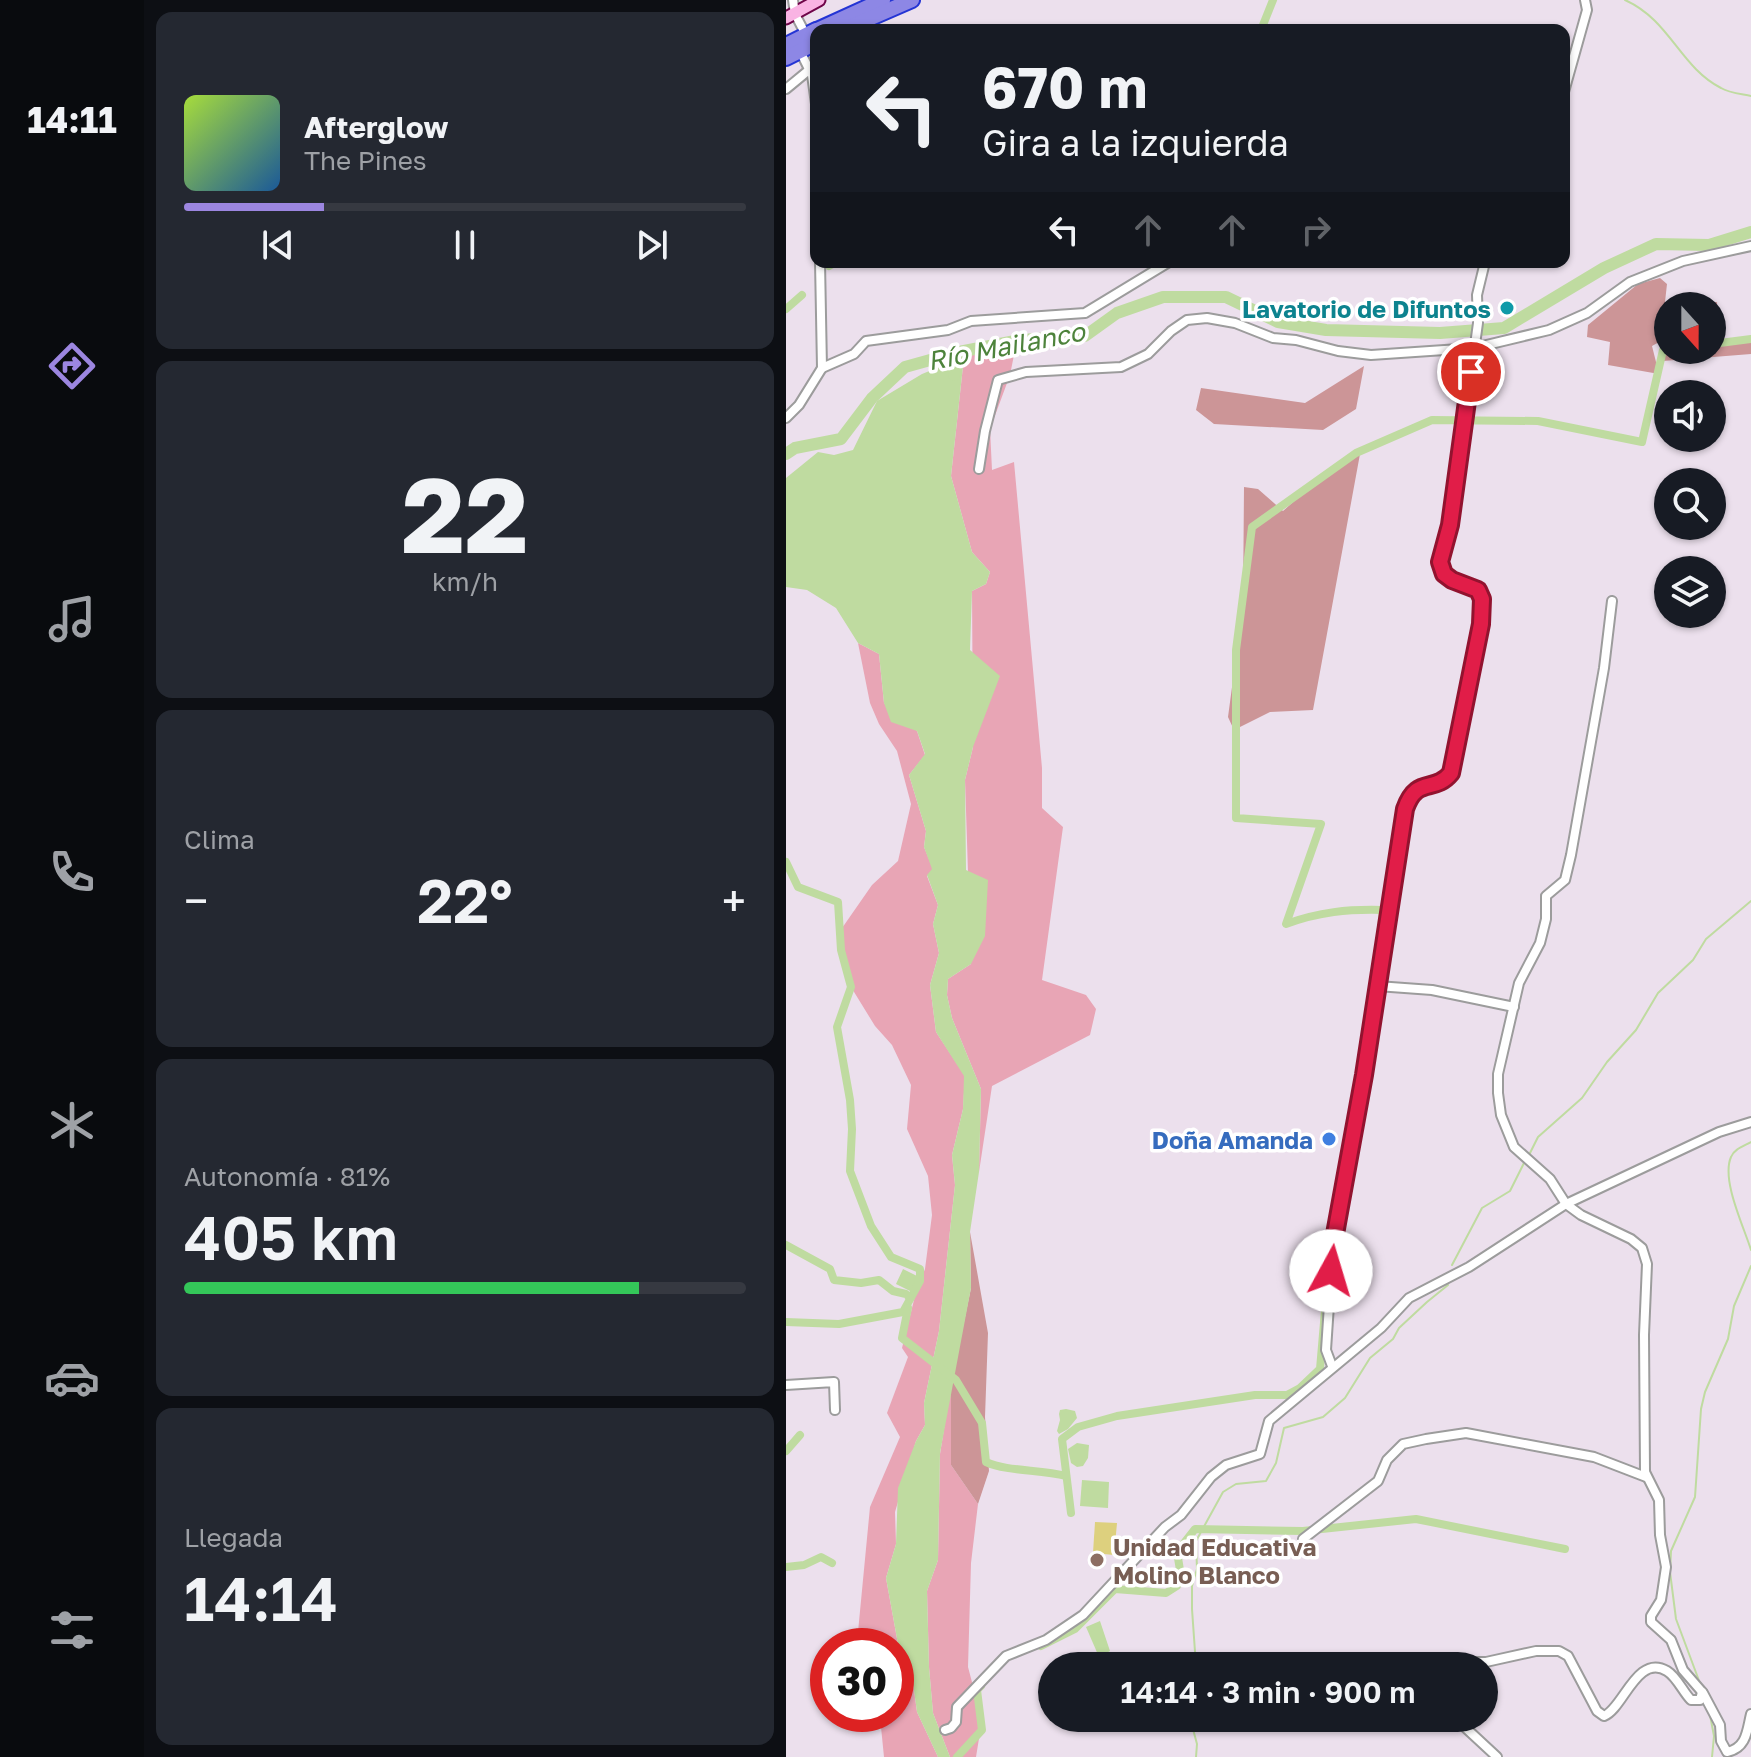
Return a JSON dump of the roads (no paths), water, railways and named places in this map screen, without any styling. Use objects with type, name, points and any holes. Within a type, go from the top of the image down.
[{"type":"highway","points":[[836,24],[883,0]]},
{"type":"highway","points":[[857,24],[912,0]]},
{"type":"highway","points":[[786,58],[793,48]]},
{"type":"street","points":[[790,16],[793,0]]},
{"type":"street","points":[[790,16],[819,0]]},
{"type":"street","points":[[1570,71],[1587,10],[1585,0]]},
{"type":"street","points":[[790,16],[810,32]]},
{"type":"street","points":[[793,48],[810,67]]},
{"type":"street","points":[[786,89],[810,72]]},
{"type":"street","points":[[979,469],[998,380],[1026,372],[1121,367],[1148,354],[1187,320],[1207,318],[1235,323],[1273,338],[1371,355],[1474,348],[1549,330],[1587,313],[1630,282],[1683,261],[1751,246]]},
{"type":"street","points":[[786,418],[799,405],[822,368],[820,268]]},
{"type":"street","points":[[822,368],[854,354],[866,341],[948,330],[971,321],[1085,313],[1159,268]]},
{"type":"street","points":[[1332,1366],[1326,1350],[1333,1245],[1364,1075],[1405,809],[1410,795],[1417,788],[1445,780],[1451,773],[1481,624],[1482,599],[1478,590],[1452,580],[1444,574],[1440,562],[1450,525],[1478,323],[1477,295],[1484,268]]},
{"type":"street","points":[[1612,601],[1604,668],[1571,855],[1565,880],[1546,896],[1546,919],[1540,943],[1519,983],[1498,1074],[1501,1115],[1514,1147],[1550,1179],[1566,1204],[1642,1248],[1647,1264],[1644,1335],[1646,1477],[1659,1500],[1660,1535],[1666,1567],[1661,1600],[1651,1616],[1651,1622],[1671,1640],[1683,1670],[1702,1692],[1720,1725],[1721,1741],[1727,1752],[1735,1750],[1745,1740],[1751,1714]]},
{"type":"street","points":[[1377,986],[1432,990],[1514,1007]]},
{"type":"street","points":[[945,1730],[956,1722],[957,1707],[1006,1656],[1046,1640],[1083,1615],[1136,1556],[1181,1515],[1211,1477],[1226,1465],[1260,1454],[1269,1421],[1381,1328],[1409,1298],[1469,1267],[1566,1204],[1719,1132],[1751,1122]]},
{"type":"street","points":[[786,1385],[834,1382],[835,1410]]},
{"type":"street","points":[[1303,1539],[1378,1481],[1387,1460],[1403,1444],[1426,1439],[1466,1433],[1594,1457],[1646,1477]]},
{"type":"street","points":[[1498,1659],[1536,1651],[1559,1651],[1568,1656],[1597,1711],[1604,1716],[1616,1708],[1630,1683],[1649,1670],[1669,1672],[1691,1700],[1700,1700],[1702,1692]]},
{"type":"street","points":[[1470,1732],[1497,1757]]},
{"type":"waterway","points":[[1263,24],[1273,0]]},
{"type":"waterway","points":[[1625,0],[1653,19],[1707,79],[1728,91],[1751,96]]},
{"type":"waterway","name":"Río Mailanco","points":[[786,454],[795,448],[841,439],[872,398],[905,367],[1020,340],[1085,336],[1117,313],[1163,297],[1226,297],[1278,322],[1326,330],[1440,333],[1504,328],[1604,268],[1656,244],[1709,245],[1751,232]]},
{"type":"waterway","points":[[786,309],[802,295]]},
{"type":"waterway","points":[[1726,342],[1751,339]]},
{"type":"waterway","points":[[954,375],[959,352]]},
{"type":"waterway","points":[[1376,973],[1383,910],[1334,912],[1286,924],[1321,824],[1236,818],[1236,650],[1252,527],[1356,453],[1432,420],[1538,421],[1642,442],[1660,364]]},
{"type":"waterway","points":[[786,862],[798,887],[838,902],[841,950],[851,987],[837,1027],[850,1100],[850,1171],[871,1226],[891,1257],[920,1269],[920,1281],[903,1312],[839,1324],[786,1322]]},
{"type":"waterway","points":[[1529,1155],[1538,1137],[1582,1098],[1607,1062],[1636,1030],[1658,993],[1693,960],[1706,939],[1751,901]]},
{"type":"waterway","points":[[1751,1142],[1734,1152],[1729,1167],[1731,1190],[1751,1250]]},
{"type":"waterway","points":[[1452,1265],[1482,1208],[1510,1191],[1525,1161]]},
{"type":"waterway","points":[[786,1245],[830,1269],[834,1280],[861,1283],[879,1280],[893,1291],[909,1297]]},
{"type":"waterway","points":[[1701,1686],[1676,1619],[1670,1572],[1671,1551],[1695,1497],[1705,1392],[1728,1339],[1734,1306],[1751,1266]]},
{"type":"waterway","points":[[1195,1652],[1192,1586],[1197,1569],[1196,1541],[1223,1492],[1236,1484],[1266,1481],[1276,1463],[1284,1428],[1323,1417],[1345,1398],[1370,1358],[1448,1285]]},
{"type":"waterway","points":[[1071,1513],[1062,1439],[1078,1427],[1117,1416],[1255,1395],[1287,1395],[1300,1388],[1320,1369],[1326,1299]]},
{"type":"waterway","points":[[908,1308],[902,1338],[956,1380],[982,1423],[986,1462],[1066,1476]]},
{"type":"waterway","points":[[786,1451],[800,1435]]},
{"type":"waterway","points":[[1041,1646],[1075,1629],[1115,1589],[1166,1593],[1177,1586],[1180,1570],[1177,1552],[1195,1529],[1303,1531],[1416,1519],[1565,1549]]},
{"type":"waterway","points":[[786,1567],[804,1565],[821,1557],[832,1563]]},
{"type":"waterway","points":[[957,1757],[982,1730],[977,1690],[981,1686]]},
{"type":"waterway","points":[[1710,1715],[1714,1736],[1712,1757]]},
{"type":"waterway","points":[[1194,1732],[1196,1757]]},
{"type":"place","name":"Lavatorio de Difuntos","points":[[1507,308]]},
{"type":"place","name":"Doña Amanda","points":[[1329,1139]]},
{"type":"place","name":"Unidad Educativa Molino Blanco","points":[[1097,1560]]}]
